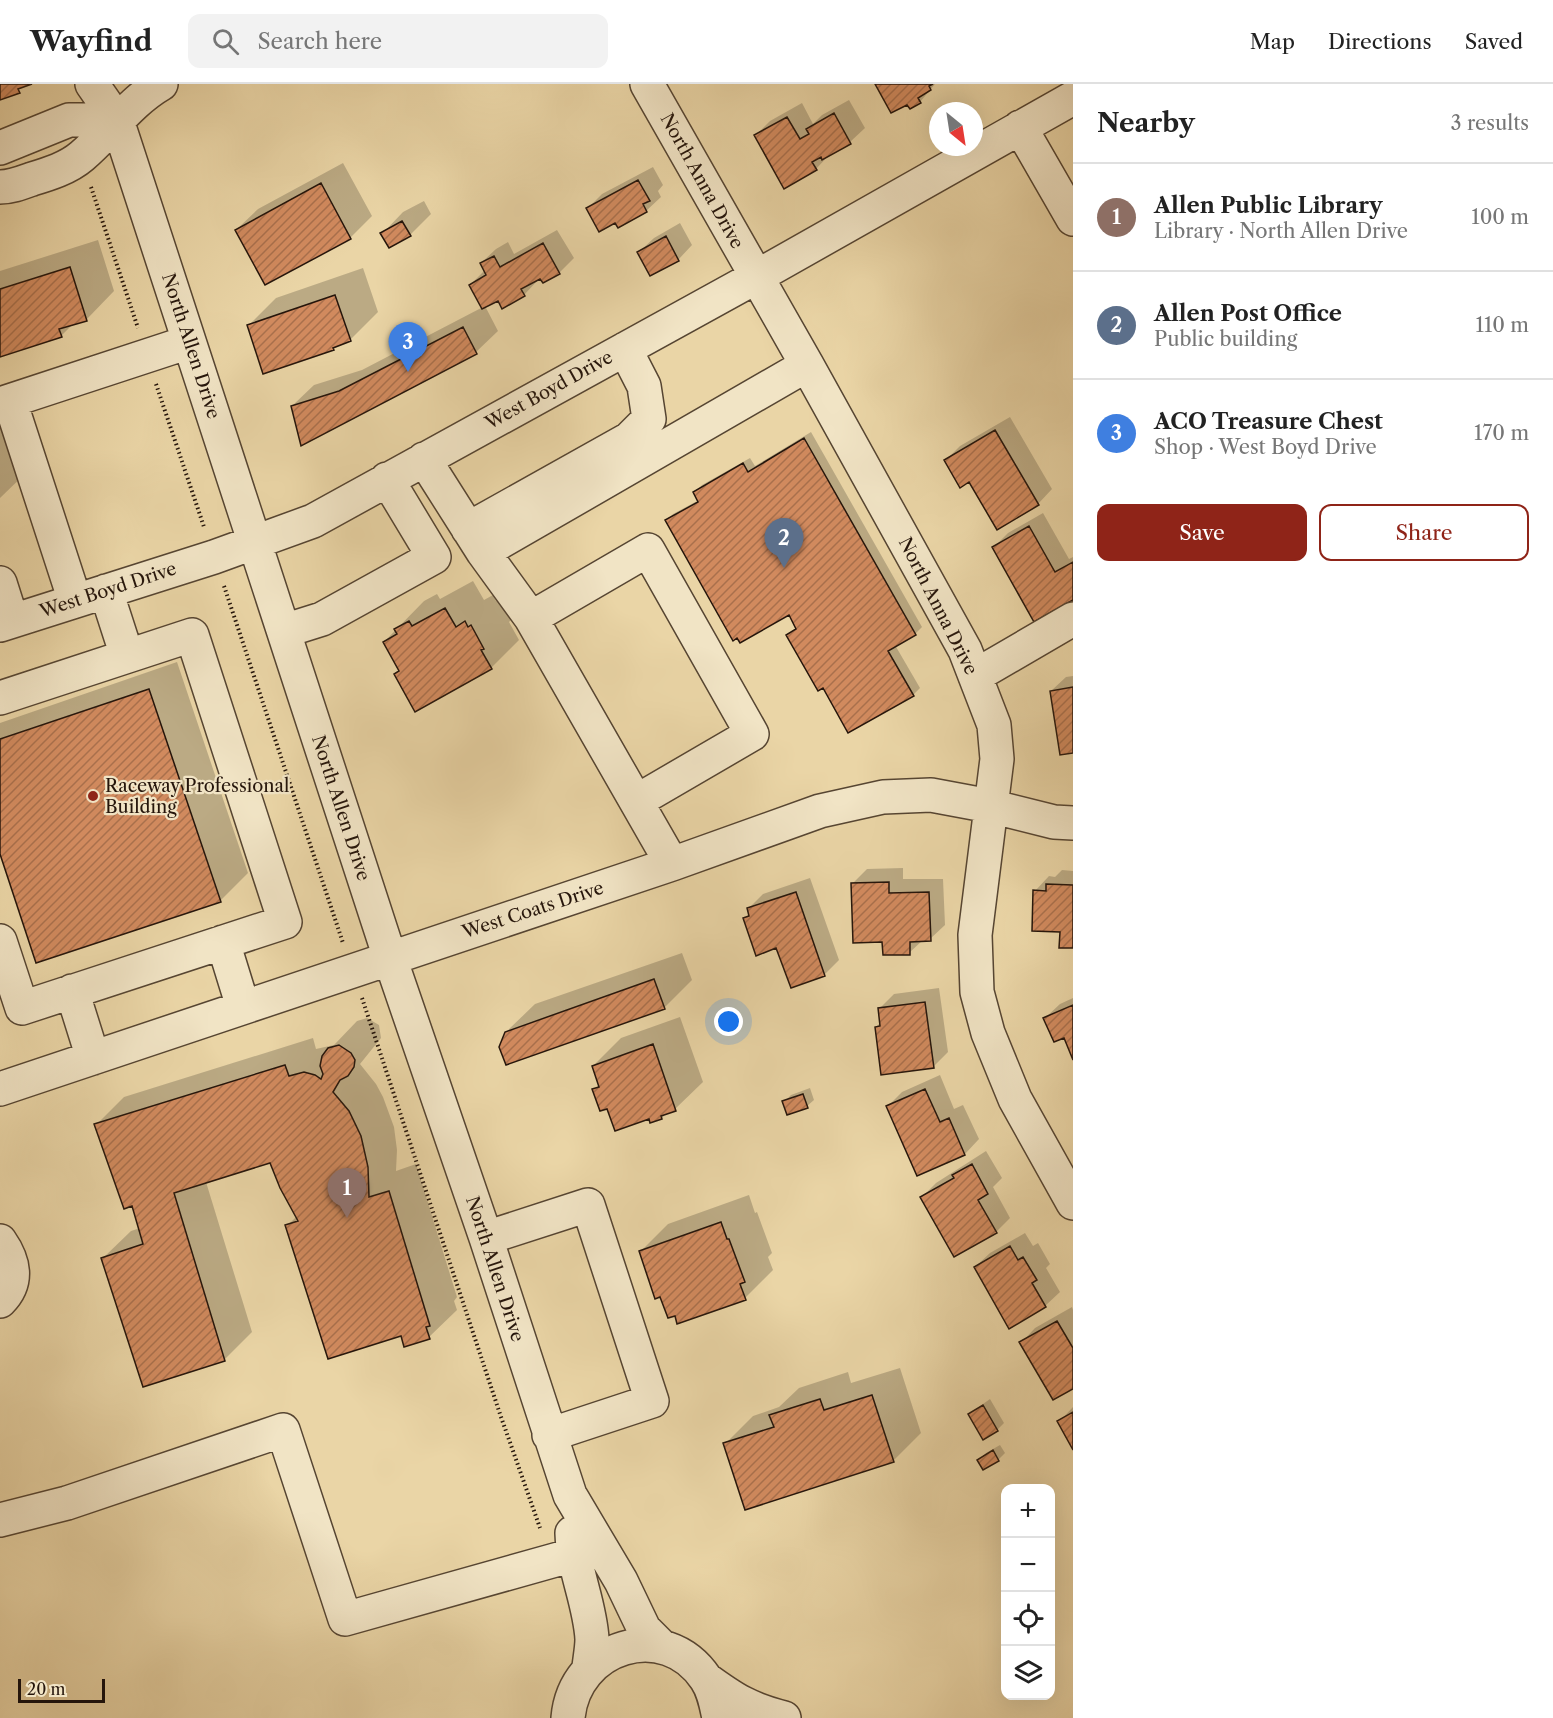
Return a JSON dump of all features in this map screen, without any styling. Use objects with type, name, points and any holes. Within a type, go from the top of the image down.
[{"type":"street","points":[[92,84],[117,120]]},
{"type":"street","points":[[117,84],[117,120]]},
{"type":"street","points":[[0,187],[8,187],[53,173],[81,157],[117,120],[149,91],[161,84]]},
{"type":"street","name":"North Anna Drive","points":[[647,84],[807,365],[965,650],[994,725],[998,759],[990,806],[975,935],[977,992],[988,1033],[1014,1099],[1073,1203]]},
{"type":"street","name":"West Boyd Drive","points":[[6,623],[214,557],[313,520],[756,277],[1073,98]]},
{"type":"street","points":[[0,148],[69,120],[117,120]]},
{"type":"street","name":"North Allen Drive","points":[[117,120],[390,958],[486,1238],[570,1495],[621,1581],[644,1629],[662,1647]]},
{"type":"street","points":[[1020,127],[1073,219]]},
{"type":"street","points":[[75,601],[5,402],[189,342]]},
{"type":"street","points":[[476,541],[629,439],[649,419],[644,386],[625,349]]},
{"type":"street","points":[[476,541],[807,365]]},
{"type":"street","points":[[424,459],[476,541],[531,618],[638,801],[672,864]]},
{"type":"street","points":[[284,631],[322,619],[434,557],[387,479]]},
{"type":"street","points":[[531,618],[648,550],[752,734],[638,801]]},
{"type":"street","points":[[0,583],[6,623]]},
{"type":"street","points":[[106,591],[127,657]]},
{"type":"street","points":[[975,676],[1073,620]]},
{"type":"street","points":[[0,698],[192,635],[285,922],[22,1008],[0,941]]},
{"type":"street","name":"West Coats Drive","points":[[0,1089],[672,864],[820,811],[883,797],[931,795],[990,806],[1054,822],[1073,823]]},
{"type":"street","points":[[224,942],[243,1008]]},
{"type":"street","points":[[72,992],[93,1058]]},
{"type":"street","points":[[486,1238],[588,1205],[652,1401],[549,1435]]},
{"type":"street","points":[[0,1241],[10,1255],[13,1269],[12,1282],[5,1297],[0,1301]]},
{"type":"street","points":[[0,1520],[67,1503],[283,1430],[345,1619],[562,1558]]},
{"type":"street","name":"North Allen Drive","points":[[570,1495],[562,1558],[590,1624],[592,1641],[590,1667]]},
{"type":"street","points":[[568,1718],[569,1704],[577,1684],[590,1667],[605,1655],[623,1648],[642,1645],[662,1647],[686,1659],[706,1679],[734,1699],[756,1711],[783,1718]]},
{"type":"street","points":[[706,1679],[715,1698],[718,1718]]},
{"type":"path","points":[[81,157],[500,1414],[562,1558]]},
{"type":"building","points":[[0,84],[32,84],[18,89],[20,93],[0,100]]},
{"type":"building","points":[[875,84],[933,84],[929,86],[931,90],[918,98],[921,103],[910,109],[907,105],[891,113]]},
{"type":"building","points":[[834,113],[851,144],[822,160],[821,157],[812,162],[817,170],[784,189],[754,135],[787,117],[800,139],[809,134],[806,129]]},
{"type":"building","points":[[638,180],[650,201],[643,204],[647,212],[618,228],[615,223],[599,232],[586,208]]},
{"type":"building","points":[[321,183],[351,239],[265,285],[235,230]]},
{"type":"building","points":[[402,221],[411,236],[389,248],[380,233]]},
{"type":"building","points":[[666,236],[679,261],[650,276],[637,252]]},
{"type":"building","points":[[543,243],[560,274],[543,283],[540,279],[521,289],[525,296],[502,309],[498,301],[482,309],[469,285],[486,275],[480,263],[494,256],[500,267]]},
{"type":"building","points":[[70,267],[87,321],[59,329],[62,337],[0,357],[0,289]]},
{"type":"building","points":[[335,295],[351,341],[333,348],[334,350],[263,374],[247,325]]},
{"type":"building","points":[[463,327],[477,354],[301,446],[291,406],[339,391]]},
{"type":"building","points":[[995,430],[1039,505],[997,530],[969,482],[960,488],[944,460]]},
{"type":"building","points":[[804,438],[916,635],[888,651],[914,696],[848,733],[823,688],[818,691],[786,635],[796,629],[789,615],[740,643],[737,638],[733,641],[665,520],[698,502],[693,492],[743,463],[748,472]]},
{"type":"building","points":[[1029,526],[1055,572],[1073,562],[1073,600],[1034,622],[992,547]]},
{"type":"building","points":[[445,608],[456,627],[465,621],[468,627],[471,625],[492,669],[415,712],[394,674],[399,671],[383,642],[397,634],[394,629],[409,621],[412,626]]},
{"type":"building","points":[[1073,687],[1073,753],[1060,755],[1050,691]]},
{"type":"building","name":"Raceway Professional Building","points":[[149,689],[221,902],[36,963],[0,854],[0,739]]},
{"type":"building","points":[[889,882],[889,893],[929,892],[931,941],[910,942],[910,955],[883,955],[882,942],[853,943],[851,883]]},
{"type":"building","points":[[1046,884],[1073,885],[1073,948],[1059,948],[1060,932],[1032,931],[1033,890],[1046,891]]},
{"type":"building","points":[[796,892],[825,976],[791,988],[776,948],[756,956],[743,918],[749,916],[747,908]]},
{"type":"building","points":[[654,979],[665,1009],[506,1065],[499,1047],[505,1032]]},
{"type":"building","points":[[925,1002],[934,1068],[881,1075],[875,1027],[880,1026],[878,1008]]},
{"type":"building","points":[[1073,1005],[1073,1060],[1064,1038],[1054,1042],[1043,1018]]},
{"type":"building","points":[[653,1044],[676,1111],[650,1123],[649,1119],[615,1131],[607,1109],[600,1111],[592,1089],[599,1087],[592,1066]]},
{"type":"building","points":[[339,1045],[351,1053],[355,1060],[354,1067],[348,1076],[340,1080],[333,1092],[349,1111],[361,1136],[368,1167],[369,1197],[389,1191],[430,1326],[426,1327],[430,1339],[404,1347],[401,1336],[328,1359],[285,1225],[298,1221],[280,1188],[270,1163],[174,1193],[225,1361],[143,1387],[101,1258],[143,1244],[132,1206],[124,1209],[94,1124],[285,1065],[289,1076],[304,1072],[321,1079],[322,1056],[328,1048]]},
{"type":"building","points":[[925,1089],[940,1122],[949,1118],[965,1155],[917,1176],[886,1106]]},
{"type":"building","points":[[803,1094],[808,1108],[787,1115],[782,1101]]},
{"type":"building","points":[[972,1164],[988,1194],[978,1200],[997,1233],[954,1257],[920,1197],[954,1178],[952,1175]]},
{"type":"building","points":[[721,1222],[745,1282],[740,1284],[746,1300],[677,1324],[675,1316],[668,1318],[660,1297],[655,1299],[639,1251]]},
{"type":"building","points":[[1010,1246],[1018,1260],[1023,1257],[1037,1280],[1032,1283],[1046,1307],[1009,1329],[974,1267]]},
{"type":"building","points":[[1057,1321],[1073,1348],[1073,1389],[1053,1400],[1019,1342]]},
{"type":"building","points":[[872,1395],[894,1462],[745,1510],[723,1443],[774,1427],[769,1415],[820,1399],[824,1410]]},
{"type":"building","points":[[983,1405],[998,1431],[983,1440],[968,1414]]},
{"type":"building","points":[[1073,1412],[1073,1450],[1057,1421]]},
{"type":"building","points":[[993,1450],[999,1461],[983,1470],[977,1460]]},
{"type":"place","name":"ACO Treasure Chest","points":[[408,372]]},
{"type":"place","name":"Allen Post Office","points":[[784,568]]},
{"type":"place","name":"Raceway Professional Building","points":[[93,796]]},
{"type":"place","name":"Allen Public Library","points":[[347,1218]]}]
